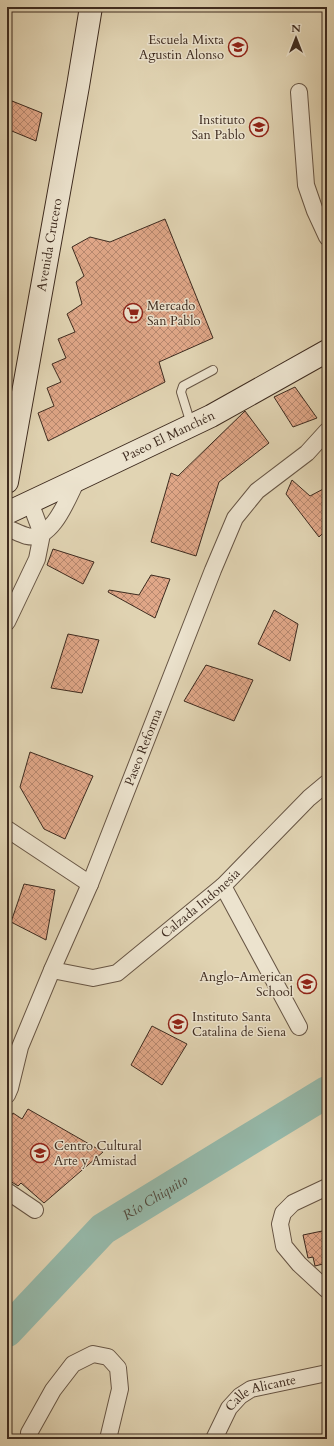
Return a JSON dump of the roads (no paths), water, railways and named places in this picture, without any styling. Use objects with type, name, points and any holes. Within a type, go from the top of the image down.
[{"type":"street","name":"Avenida Crucero","points":[[7,482],[91,7]]},
{"type":"street","points":[[299,92],[306,185],[314,211],[327,237]]},
{"type":"street","name":"Paseo El Manchén","points":[[7,512],[192,425],[327,351]]},
{"type":"street","name":"Paseo Reforma","points":[[8,1090],[20,1047],[90,884],[210,577],[235,518],[257,490],[307,453],[327,431]]},
{"type":"street","points":[[7,528],[28,536],[42,534],[53,526],[77,480]]},
{"type":"street","points":[[7,622],[38,559],[42,534],[30,502]]},
{"type":"street","name":"Calzada Indonesia","points":[[52,970],[93,978],[117,973],[223,886],[309,798],[327,783]]},
{"type":"street","points":[[7,829],[90,884]]},
{"type":"street","points":[[223,886],[299,1027]]},
{"type":"street","points":[[327,1187],[293,1203],[283,1213],[280,1224],[284,1246],[327,1290]]},
{"type":"street","points":[[7,1191],[35,1210]]},
{"type":"street","points":[[29,1433],[53,1390],[73,1364],[93,1354],[108,1357],[118,1368],[120,1389],[108,1439]]},
{"type":"street","name":"Calle Alicante","points":[[214,1439],[229,1408],[240,1396],[251,1389],[327,1373]]},
{"type":"lane","points":[[192,425],[181,392],[182,386],[213,370]]},
{"type":"waterway","name":"Río Chiquito","points":[[7,1331],[103,1229],[327,1092]]},
{"type":"place","name":"Escuela Mixta Agustin Alonso","points":[[238,47]]},
{"type":"place","name":"Instituto San Pablo","points":[[259,127]]},
{"type":"place","name":"Mercado San Pablo","points":[[133,313]]},
{"type":"place","name":"Anglo-American School","points":[[307,984]]},
{"type":"place","name":"Instituto Santa Catalina de Siena","points":[[178,1024]]},
{"type":"place","name":"Centro Cultural Arte y Amistad","points":[[40,1153]]}]
